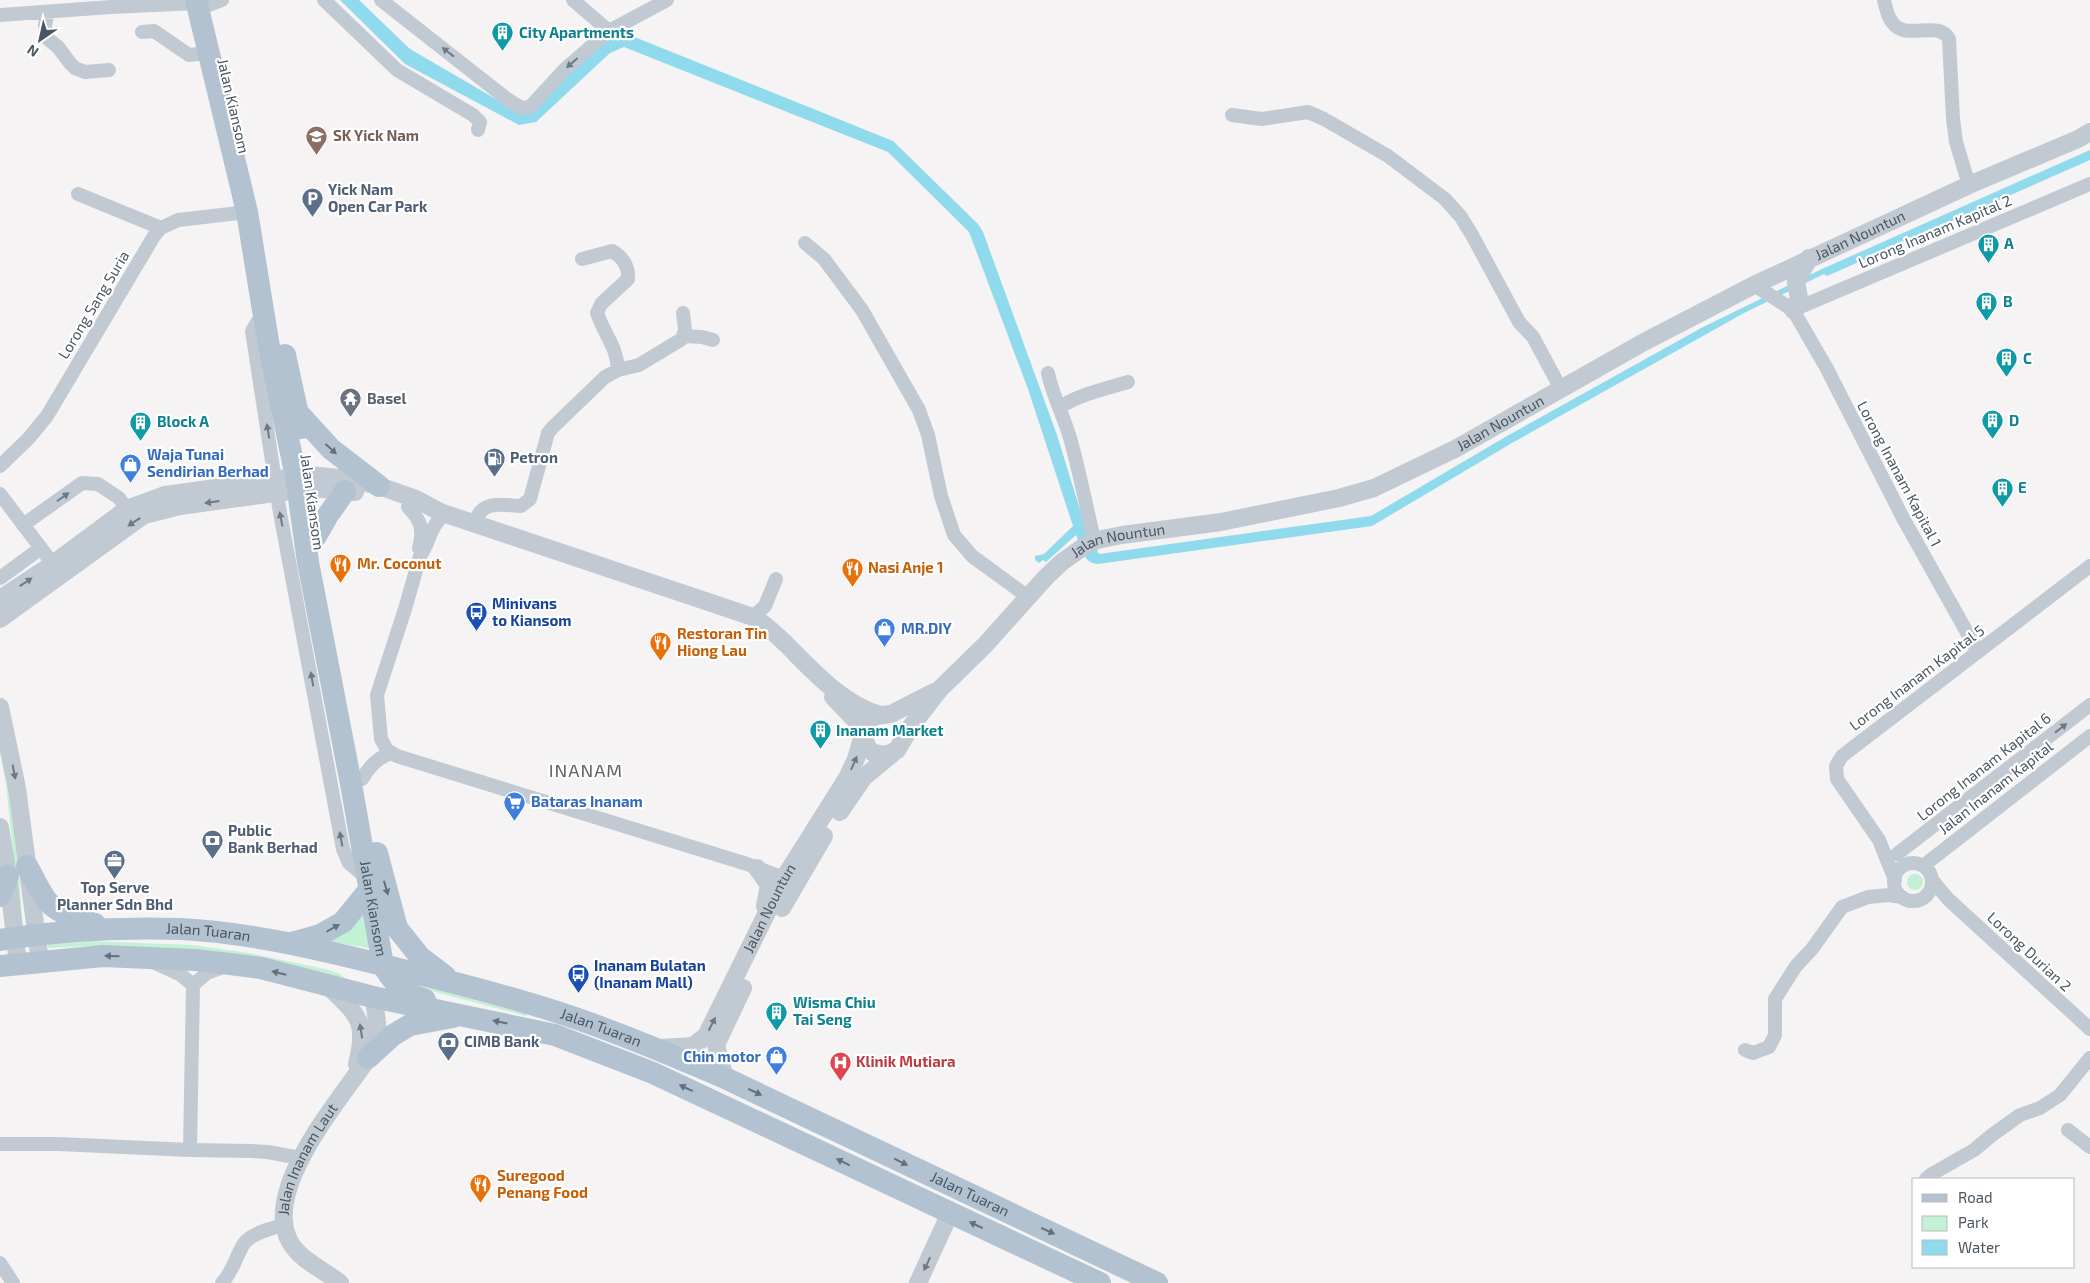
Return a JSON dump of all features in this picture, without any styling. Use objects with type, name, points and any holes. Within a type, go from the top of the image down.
[{"type":"main road","name":"Jalan Kiansom","points":[[206,2],[208,53],[247,212],[277,394],[351,784],[383,965]]},
{"type":"main road","name":"Jalan Kiansom","points":[[206,2],[233,99],[262,230],[265,262],[298,413],[294,484],[316,536],[381,873],[397,928],[420,957],[454,982]]},
{"type":"main road","points":[[298,413],[331,449],[379,486]]},
{"type":"main road","points":[[316,536],[328,514],[345,491]]},
{"type":"main road","points":[[12,879],[77,920],[115,929]]},
{"type":"main road","points":[[288,944],[320,935],[343,922],[368,884]]},
{"type":"main road","name":"Jalan Tuaran","points":[[17,937],[65,930],[182,929],[251,937],[454,982],[564,1014],[657,1048],[725,1078],[960,1191],[1158,1283]]},
{"type":"main road","points":[[288,944],[333,964],[357,980],[374,997]]},
{"type":"main road","name":"Jalan Tuaran","points":[[19,963],[103,956],[140,957],[261,968],[374,997],[555,1035],[653,1073],[1100,1283]]},
{"type":"main road","points":[[383,965],[390,978],[410,995],[464,1015]]},
{"type":"main road","points":[[368,1058],[393,1035],[410,1025],[464,1015]]},
{"type":"street","points":[[324,0],[397,70],[473,115],[480,122],[478,130]]},
{"type":"street","points":[[381,0],[521,108],[530,107],[565,69],[609,31],[667,0]]},
{"type":"street","points":[[573,0],[609,31]]},
{"type":"street","points":[[1884,0],[1893,24],[1900,29],[1913,31],[1940,30],[1949,39],[1956,142],[1969,185]]},
{"type":"street","points":[[0,15],[111,6],[206,2]]},
{"type":"street","points":[[48,12],[45,25],[47,38],[58,47],[70,63],[85,72],[109,70]]},
{"type":"street","points":[[142,32],[154,31],[189,55],[208,53]]},
{"type":"street","points":[[1232,115],[1262,119],[1308,112],[1324,119],[1388,156],[1445,199],[1461,217],[1519,322],[1533,337],[1562,389]]},
{"type":"street","name":"Jalan Nountun","points":[[725,1078],[716,1045],[785,902],[844,805],[864,777],[901,746],[912,725],[940,689],[985,645],[1046,577],[1077,550],[1097,540],[1221,522],[1340,498],[1374,488],[1455,449],[1644,342],[1754,284],[1969,185],[2086,136]]},
{"type":"street","name":"Lorong Inanam Kapital 2","points":[[1793,310],[2090,184]]},
{"type":"street","points":[[78,194],[161,228],[178,220],[247,212]]},
{"type":"street","name":"Lorong Sang Suria","points":[[0,466],[28,439],[47,416],[154,236],[161,228]]},
{"type":"street","points":[[805,243],[824,259],[862,310],[919,410],[928,436],[941,496],[954,535],[972,556],[1028,598]]},
{"type":"street","points":[[582,259],[612,251],[621,256],[628,272],[628,279],[600,304],[597,313],[602,327],[618,356],[618,370]]},
{"type":"street","points":[[1754,284],[1793,310],[1798,298],[1796,282],[1798,275],[1809,258]]},
{"type":"street","name":"Lorong Inanam Kapital 1","points":[[1793,310],[1826,367],[1903,518],[1978,652]]},
{"type":"street","points":[[684,313],[685,336]]},
{"type":"street","points":[[475,524],[476,517],[485,506],[521,506],[526,504],[530,499],[548,433],[605,377],[618,370],[638,365],[685,336],[713,340]]},
{"type":"street","points":[[1048,373],[1050,386],[1060,407],[1072,444],[1093,535],[1097,540]]},
{"type":"street","points":[[1060,407],[1086,394],[1128,382]]},
{"type":"street","points":[[0,599],[53,564],[127,510],[165,496],[348,479],[379,486],[416,499],[440,512],[753,617],[767,626],[825,682],[866,710],[882,715],[890,715],[900,722],[903,728],[904,740]]},
{"type":"street","points":[[23,525],[82,483],[98,484],[119,498],[127,510]]},
{"type":"street","points":[[0,619],[144,515],[180,506],[294,484],[345,491],[371,496],[408,507],[751,622],[760,627],[822,685],[863,733],[868,748],[879,755],[892,754]]},
{"type":"street","points":[[0,494],[53,564]]},
{"type":"street","points":[[408,507],[418,517],[422,527],[420,556],[405,609],[378,686],[376,704],[381,739],[387,750],[391,753],[752,866],[784,878],[791,875],[832,818],[844,805]]},
{"type":"street","points":[[420,556],[425,550],[434,525],[440,519]]},
{"type":"street","points":[[0,578],[41,548]]},
{"type":"street","name":"Lorong Inanam Kapital 5","points":[[1894,880],[1879,840],[1837,779],[1836,766],[1842,756],[2090,566]]},
{"type":"street","points":[[753,617],[765,606],[776,579]]},
{"type":"street","name":"Jalan Nountun","points":[[657,1048],[693,1046],[706,1036],[784,878],[847,778],[856,759],[863,733],[870,720],[882,715],[891,714],[940,689]]},
{"type":"street","name":"Lorong Inanam Kapital 6","points":[[1897,854],[2090,705]]},
{"type":"street","points":[[0,707],[17,788],[12,879]]},
{"type":"street","name":"Jalan Inanam Kapital","points":[[1917,864],[2090,736]]},
{"type":"street","points":[[362,779],[370,766],[379,758],[391,753]]},
{"type":"street","points":[[0,827],[12,879],[19,963]]},
{"type":"street","name":"Lorong Inanam Kapital 5","points":[[1879,840],[1897,854],[1917,864]]},
{"type":"street","points":[[752,866],[773,866],[795,858]]},
{"type":"street","points":[[1917,864],[1931,875],[1932,880],[1929,892],[1925,896],[1908,898],[1895,886],[1894,880],[1900,869],[1917,864]]},
{"type":"street","points":[[752,866],[769,885],[761,926]]},
{"type":"street","name":"Lorong Durian 2","points":[[1932,880],[1948,899],[2090,1029]]},
{"type":"street","points":[[1745,1050],[1753,1053],[1769,1047],[1775,1035],[1775,999],[1796,966],[1812,949],[1842,907],[1868,897],[1889,895],[1908,898],[1948,899]]},
{"type":"street","points":[[140,957],[180,975],[193,985]]},
{"type":"street","points":[[190,1150],[193,985],[207,973],[230,964]]},
{"type":"street","name":"Jalan Inanam Laut","points":[[326,984],[351,1008],[360,1024],[363,1042],[354,1079]]},
{"type":"street","name":"Jalan Inanam Laut","points":[[340,1283],[290,1244],[283,1226],[286,1198],[300,1158],[368,1058],[376,1040],[379,1028],[374,997]]},
{"type":"street","points":[[1927,1178],[1974,1150],[1992,1134],[2020,1115],[2040,1108],[2060,1095],[2090,1058]]},
{"type":"street","points":[[2068,1130],[2090,1147]]},
{"type":"street","points":[[0,1144],[58,1144],[268,1152],[300,1158]]},
{"type":"street","points":[[918,1283],[950,1213]]},
{"type":"street","points":[[222,1283],[230,1275],[245,1242],[264,1231],[283,1226]]},
{"type":"street","points":[[0,1263],[13,1283]]},
{"type":"green space","points":[[0,702],[15,807],[22,920],[20,921],[6,784],[0,753]]},
{"type":"green space","points":[[1915,874],[1921,876],[1923,882],[1921,888],[1915,890],[1909,888],[1907,882],[1909,876]]},
{"type":"green space","points":[[365,905],[369,948],[326,941]]},
{"type":"green space","points":[[90,941],[192,945],[249,953],[329,970],[340,974],[346,979],[90,946],[48,948],[48,945]]},
{"type":"green space","points":[[409,981],[527,1013],[526,1016],[409,985]]},
{"type":"water","points":[[340,0],[359,0],[410,49],[520,113],[605,39],[622,32],[893,141],[978,224],[983,232],[1057,435],[1086,529],[1099,554],[1371,516],[1507,436],[1703,327],[1822,269],[2090,150],[2090,160],[1827,276],[1824,274],[1744,313],[1512,443],[1372,526],[1098,564],[1086,558],[1076,535],[1046,562],[1043,560],[1039,563],[1035,560],[1035,556],[1044,554],[1073,526],[1028,389],[969,232],[888,152],[624,47],[610,53],[536,122],[519,125],[405,64]]},
{"type":"place","name":"City Apartments","points":[[503,52]]},
{"type":"place","name":"SK Yick Nam","points":[[317,155]]},
{"type":"place","name":"Yick Nam Open Car Park","points":[[312,218]]},
{"type":"place","name":"A","points":[[1988,263]]},
{"type":"place","name":"B","points":[[1987,321]]},
{"type":"place","name":"C","points":[[2007,378]]},
{"type":"place","name":"Basel","points":[[351,418]]},
{"type":"place","name":"D","points":[[1993,440]]},
{"type":"place","name":"Block A","points":[[141,441]]},
{"type":"place","name":"Petron","points":[[494,477]]},
{"type":"place","name":"Waja Tunai Sendirian Berhad","points":[[131,483]]},
{"type":"place","name":"E","points":[[2002,507]]},
{"type":"place","name":"Mr. Coconut","points":[[341,583]]},
{"type":"place","name":"Nasi Anje 1","points":[[852,587]]},
{"type":"place","name":"Minivans to Kiansom","points":[[476,632]]},
{"type":"place","name":"MR.DIY","points":[[885,648]]},
{"type":"place","name":"Restoran Tin Hiong Lau","points":[[661,662]]},
{"type":"place","name":"Inanam Market","points":[[820,750]]},
{"type":"place","name":"Bataras Inanam","points":[[515,821]]},
{"type":"place","name":"Public Bank Berhad","points":[[212,859]]},
{"type":"place","name":"Top Serve Planner Sdn Bhd","points":[[115,879]]},
{"type":"place","name":"Inanam Bulatan (Inanam Mall)","points":[[578,994]]},
{"type":"place","name":"Wisma Chiu Tai Seng","points":[[777,1031]]},
{"type":"place","name":"CIMB Bank","points":[[448,1061]]},
{"type":"place","name":"Chin motor","points":[[777,1076]]},
{"type":"place","name":"Klinik Mutiara","points":[[840,1081]]},
{"type":"place","name":"Suregood Penang Food","points":[[481,1204]]},
{"type":"district","name":"INANAM","points":[[586,771]]}]
